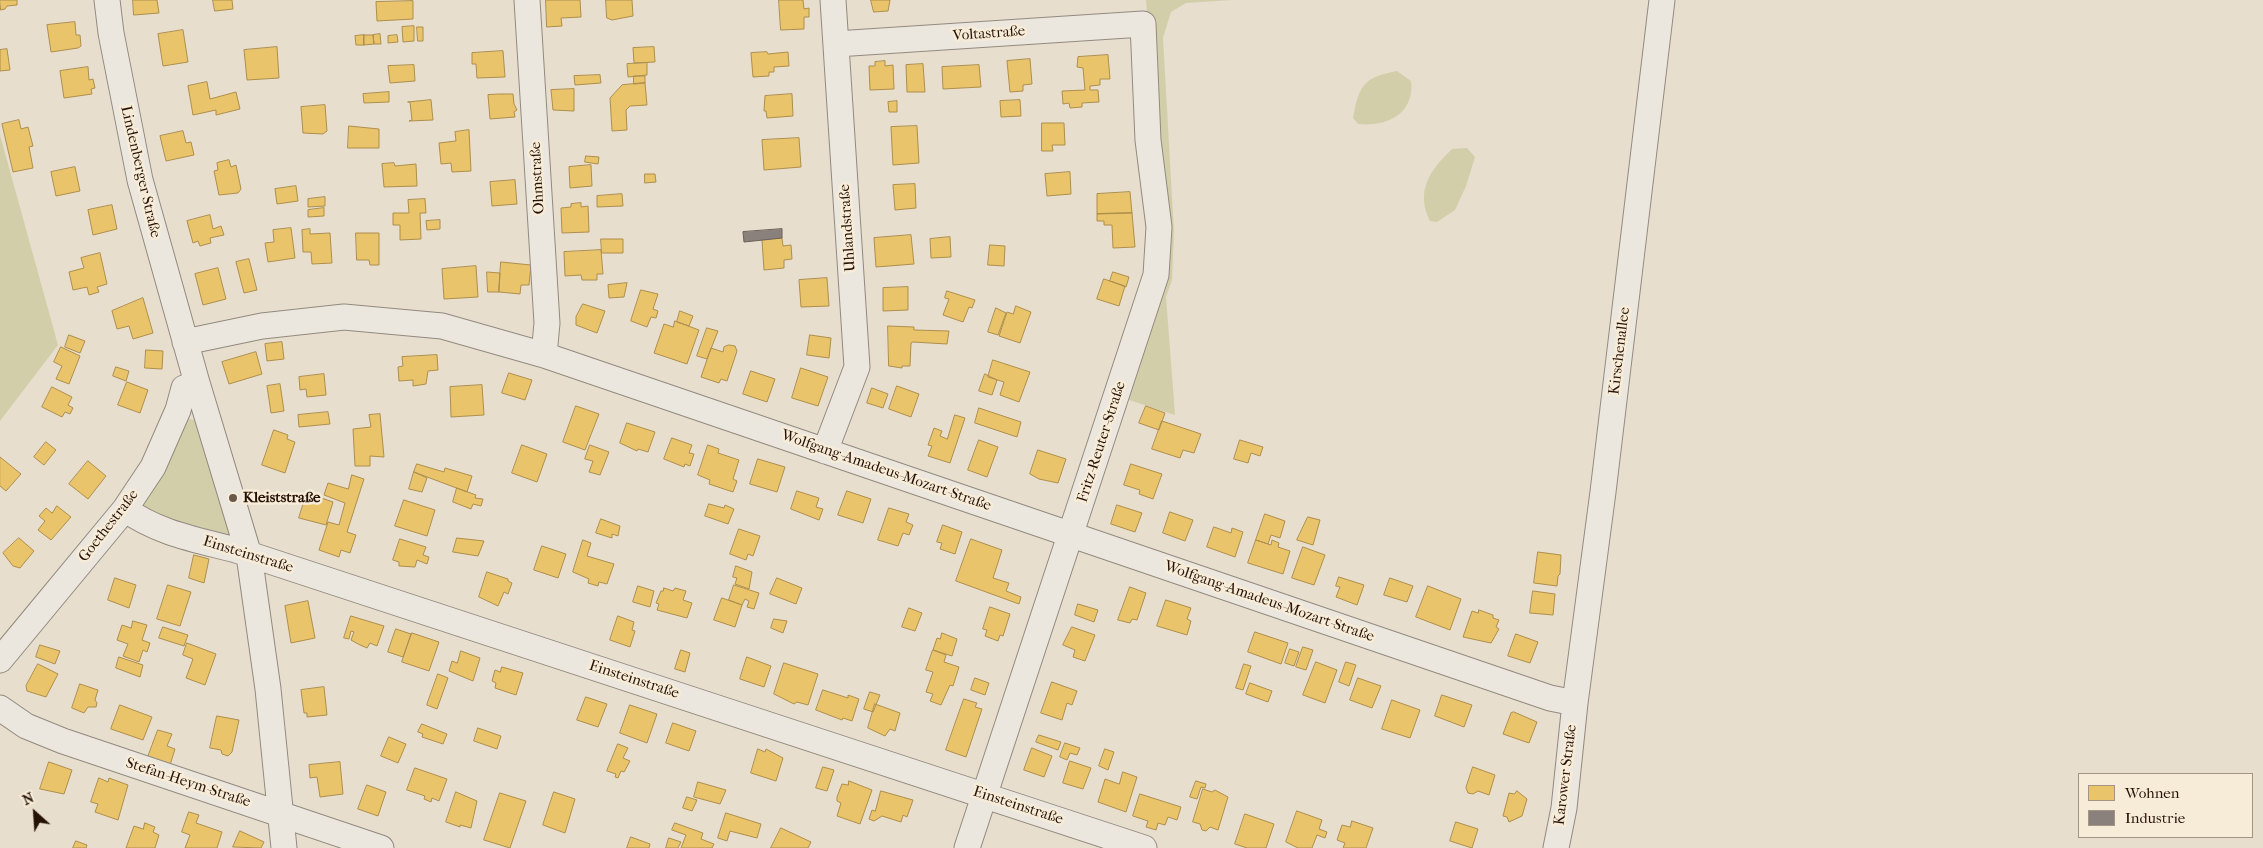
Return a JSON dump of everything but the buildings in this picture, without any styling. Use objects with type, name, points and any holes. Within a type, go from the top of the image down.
[{"type":"street","name":"Lindenberger Straße","points":[[107,0],[111,34],[136,164],[185,342]]},
{"type":"street","name":"Ohmstraße","points":[[527,0],[546,323],[544,355]]},
{"type":"street","name":"Uhlandstraße","points":[[825,450],[857,367],[833,0]]},
{"type":"street","name":"Kirschenallee","points":[[1575,703],[1604,482],[1662,0]]},
{"type":"street","name":"Voltastraße","points":[[836,44],[1142,24]]},
{"type":"street","name":"Fritz-Reuter-Straße","points":[[967,848],[1156,275],[1159,227],[1148,140],[1142,24]]},
{"type":"street","name":"Wolfgang-Amadeus-Mozart-Straße","points":[[185,342],[262,326],[344,317],[442,326],[544,355],[1550,698],[1575,703]]},
{"type":"street","points":[[185,342],[249,555],[282,814],[284,848]]},
{"type":"street","name":"Goethestraße","points":[[0,660],[125,509],[153,466],[178,410],[184,388],[197,383]]},
{"type":"street","name":"Einsteinstraße","points":[[125,509],[141,521],[1144,848]]},
{"type":"street","name":"Karower Straße","points":[[1556,848],[1564,808],[1575,703]]},
{"type":"street","name":"Stefan-Heym-Straße","points":[[0,708],[26,726],[63,741],[381,848]]},
{"type":"shaded area","points":[[1146,0],[1232,0],[1186,3],[1171,12],[1163,38],[1174,233],[1172,280],[1166,297],[1175,415],[1123,398],[1166,246]]},
{"type":"shaded area","points":[[1397,71],[1411,81],[1409,102],[1404,109],[1397,116],[1380,123],[1358,124],[1353,118],[1358,98],[1365,84],[1377,76]]},
{"type":"shaded area","points":[[0,135],[58,345],[0,421]]},
{"type":"shaded area","points":[[1467,148],[1475,157],[1466,186],[1455,210],[1437,222],[1430,221],[1424,200],[1427,182],[1431,173],[1452,149]]},
{"type":"shaded area","points":[[185,418],[199,421],[231,535],[227,537],[131,510]]},
{"type":"place","name":"Kleiststraße","points":[[233,498]]}]
